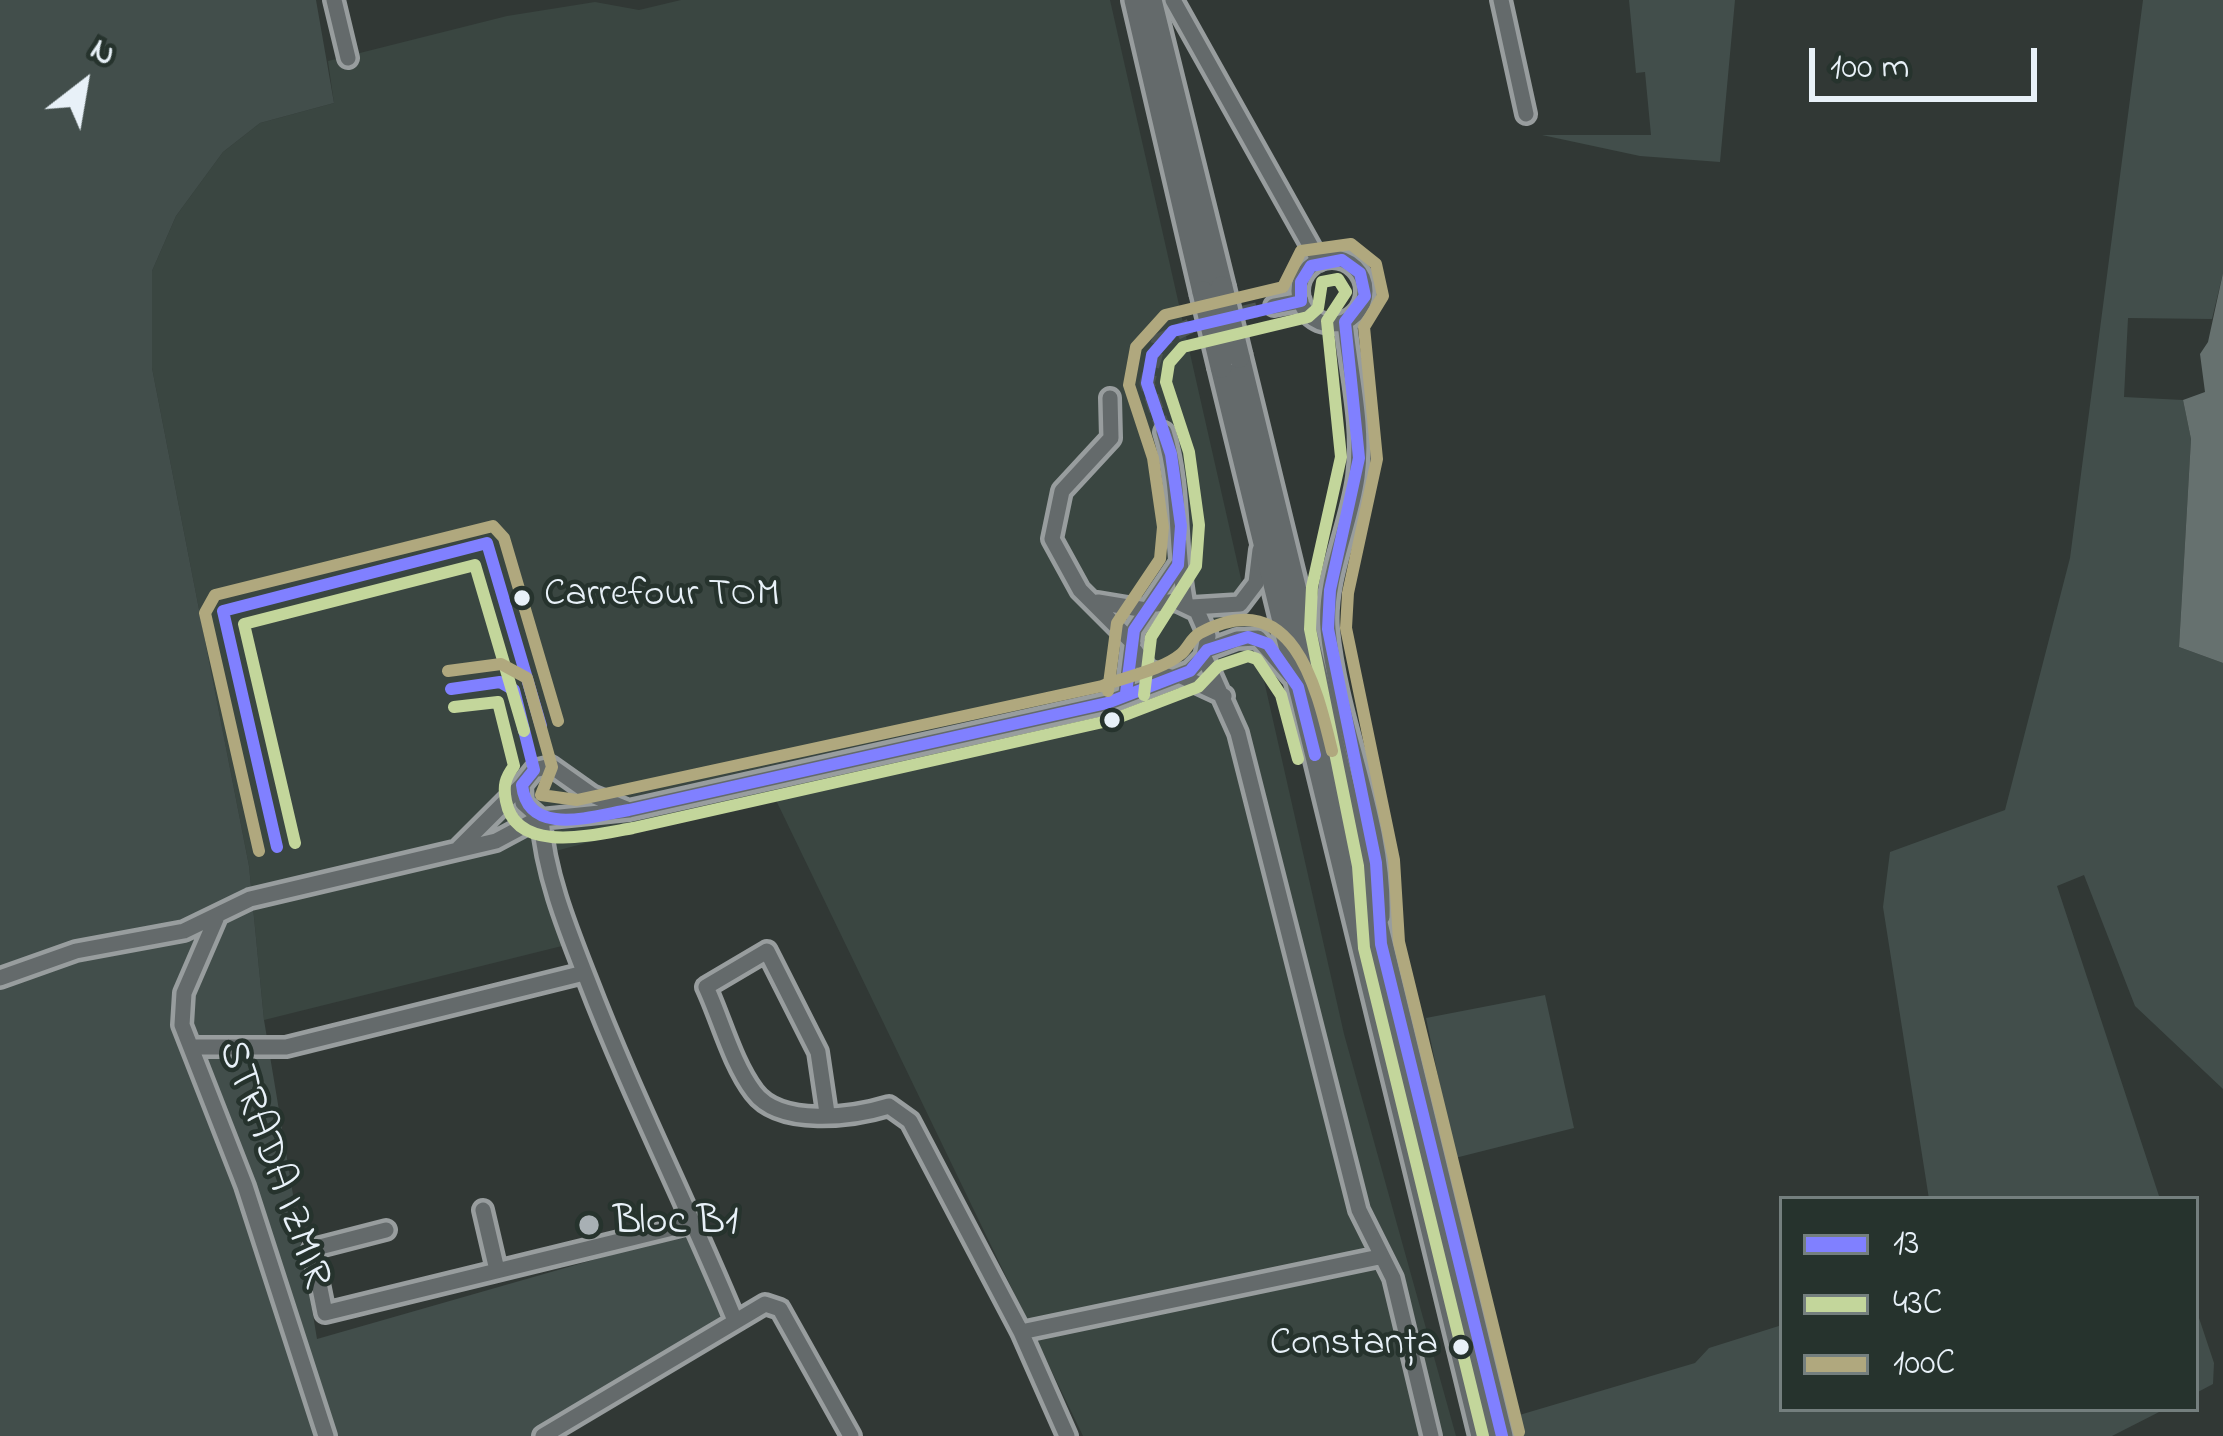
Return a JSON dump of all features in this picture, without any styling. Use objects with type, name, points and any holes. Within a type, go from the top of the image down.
[{"type":"main road","points":[[1135,0],[1381,944],[1502,1436]]},
{"type":"main road","points":[[1151,0],[1212,290]]},
{"type":"main road","points":[[1230,362],[1262,535],[1482,1436]]},
{"type":"street","points":[[334,0],[348,58]]},
{"type":"street","points":[[1501,0],[1526,114]]},
{"type":"street","points":[[1175,2],[1319,261]]},
{"type":"street","points":[[1342,260],[1360,273],[1362,307],[1345,322],[1323,323],[1301,301],[1305,273],[1319,261],[1342,260]]},
{"type":"street","points":[[1274,306],[1301,301]]},
{"type":"street","points":[[1345,322],[1360,434],[1351,514],[1334,570],[1328,622],[1381,871],[1381,944]]},
{"type":"street","points":[[1111,398],[1112,437],[1062,491],[1052,526],[1062,566],[1098,602],[1148,670],[1223,696]]},
{"type":"street","points":[[1164,432],[1177,479],[1178,565],[1189,606],[1207,629],[1205,654],[1238,733],[1359,1210],[1379,1257],[1394,1278],[1431,1436]]},
{"type":"street","points":[[1098,602],[1231,608],[1256,584],[1262,535]]},
{"type":"street","points":[[1126,693],[1134,647],[1151,607],[1178,565]]},
{"type":"street","points":[[0,978],[76,951],[216,920],[250,899],[452,854],[496,841],[540,819],[628,810],[1107,703],[1175,676],[1237,639],[1258,638],[1276,652],[1298,687]]},
{"type":"street","points":[[452,854],[533,770],[551,766],[566,772],[574,784],[628,810]]},
{"type":"street","points":[[564,816],[574,801],[574,784]]},
{"type":"street","points":[[522,785],[523,803],[540,819],[543,845],[584,973],[734,1318]]},
{"type":"street","name":"STRADA IZMIR","points":[[216,920],[184,993],[182,1025],[245,1186],[326,1436]]},
{"type":"street","points":[[826,1113],[818,1052],[767,951],[706,987],[754,1094],[782,1111],[852,1118],[889,1106],[902,1112],[1021,1332],[1067,1436]]},
{"type":"street","points":[[191,1047],[286,1047],[584,973]]},
{"type":"street","points":[[483,1210],[497,1270]]},
{"type":"street","points":[[386,1230],[312,1249],[325,1313],[693,1222]]},
{"type":"street","points":[[1021,1332],[1379,1257]]},
{"type":"street","points":[[543,1436],[734,1318],[765,1304],[780,1309],[851,1436]]},
{"type":"shaded area","points":[[0,0],[316,0],[334,103],[260,123],[223,152],[176,216],[152,271],[152,368],[249,866],[264,1020],[317,1339],[694,1231],[729,1311],[538,1436],[0,1436]]},
{"type":"shaded area","points":[[681,0],[1110,0],[1344,1034],[1456,1436],[1083,1436],[773,794],[544,854],[570,944],[264,1020],[249,866],[152,368],[152,271],[176,216],[223,152],[260,123],[334,103],[328,61],[507,16],[595,2],[639,10]]},
{"type":"shaded area","points":[[1629,0],[1735,0],[1720,162],[1640,156],[1542,135],[1651,135],[1645,72],[1636,73]]},
{"type":"shaded area","points":[[2143,0],[2223,0],[2223,273],[2212,319],[2128,318],[2124,397],[2183,400],[2191,439],[2179,647],[2223,663],[2223,1089],[2135,1006],[2084,875],[2057,886],[2159,1196],[1929,1196],[1883,907],[1890,852],[2005,810],[2070,558]]},
{"type":"shaded area","points":[[2223,273],[2223,663],[2179,647],[2191,439],[2183,400],[2205,392],[2200,354],[2208,342]]},
{"type":"shaded area","points":[[1545,995],[1574,1128],[1455,1158],[1426,1018]]},
{"type":"shaded area","points":[[2199,1318],[2214,1363],[2213,1384],[2199,1391]]},
{"type":"shaded area","points":[[1779,1326],[1779,1412],[2159,1412],[2112,1436],[1522,1436],[1516,1416],[1695,1363],[1709,1348]]},
{"type":"tunnel","points":[[1164,432],[1147,383],[1159,341],[1192,325],[1274,306]]},
{"type":"transit line","name":"100C","points":[[1108,691],[1117,623],[1160,559],[1163,527],[1153,458],[1129,385],[1136,347],[1165,315],[1283,287],[1301,251],[1351,244],[1376,264],[1383,296],[1364,327],[1377,459],[1348,593],[1346,628],[1394,860],[1399,942],[1519,1432]]},
{"type":"transit line","name":"13","points":[[1126,693],[1134,630],[1178,565],[1181,526],[1171,454],[1147,383],[1152,355],[1173,331],[1301,301],[1301,282],[1311,266],[1342,260],[1360,273],[1365,296],[1345,322],[1359,458],[1330,590],[1328,629],[1376,863],[1381,944],[1502,1436]]},
{"type":"transit line","name":"43C","points":[[1144,695],[1151,637],[1196,566],[1199,525],[1189,452],[1166,382],[1169,363],[1183,347],[1308,317],[1318,308],[1322,282],[1338,279],[1346,292],[1327,321],[1341,457],[1312,587],[1310,629],[1358,866],[1364,948],[1483,1436]]},
{"type":"transit line","name":"100C","points":[[259,851],[205,613],[215,595],[493,526],[504,538],[558,721]]},
{"type":"transit line","name":"13","points":[[277,847],[223,611],[487,543],[541,726]]},
{"type":"transit line","name":"43C","points":[[295,843],[244,624],[475,565],[524,731]]},
{"type":"transit line","name":"100C","points":[[448,671],[501,664],[527,678],[552,767],[541,795],[577,800],[1102,686],[1173,660],[1200,633],[1231,621],[1257,621],[1278,631],[1294,648],[1318,697],[1332,751]]},
{"type":"transit line","name":"13","points":[[451,689],[500,682],[514,690],[534,770],[522,785],[527,802],[536,812],[564,820],[629,810],[1107,703],[1190,671],[1207,650],[1248,637],[1268,644],[1298,687],[1315,755]]},
{"type":"transit line","name":"43C","points":[[454,707],[498,702],[514,766],[505,791],[513,818],[525,829],[560,837],[633,828],[1112,720],[1198,687],[1218,666],[1248,656],[1257,659],[1281,695],[1298,759]]},
{"type":"place","name":"Carrefour TOM","points":[[522,598]]},
{"type":"place","name":"Bloc B1","points":[[589,1225]]},
{"type":"place","name":"Constanța","points":[[1461,1347]]}]
